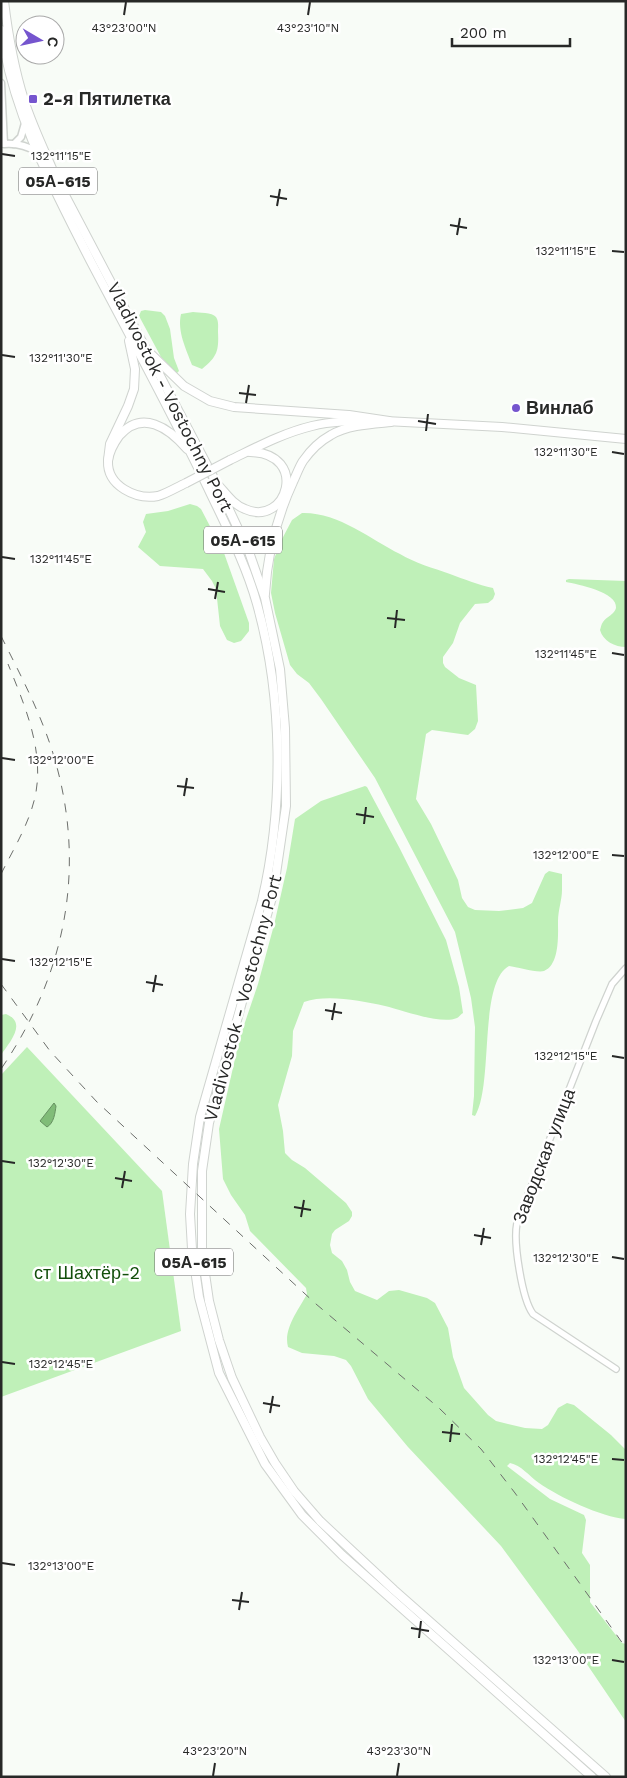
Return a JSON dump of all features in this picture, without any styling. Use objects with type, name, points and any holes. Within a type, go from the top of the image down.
[{"type":"main road","name":"Vladivostok - Vostochny Port","points":[[4,1],[9,40],[17,74],[36,132],[57,180],[217,484],[249,552],[265,598],[280,669],[284,699],[286,806],[273,894],[209,1123],[202,1171],[202,1253],[209,1301],[219,1340],[232,1378],[260,1437],[294,1491],[320,1521],[394,1590],[606,1777]]},
{"type":"main road","name":"Vladivostok - Vostochny Port","points":[[1,30],[11,82],[37,152],[70,220],[192,454],[233,541],[257,604],[271,672],[277,738],[276,805],[269,870],[200,1117],[192,1164],[190,1214],[192,1249],[199,1297],[219,1373],[265,1464],[302,1515],[342,1555],[592,1777]]},
{"type":"main road","points":[[1,83],[4,144],[26,146],[37,152]]},
{"type":"main road","points":[[14,144],[21,137],[25,124]]},
{"type":"main road","points":[[126,329],[134,363],[134,389],[110,444],[108,460],[114,479],[126,491],[134,495],[159,496],[274,438],[313,425],[354,421],[391,422],[502,427],[626,439]]},
{"type":"main road","points":[[146,349],[184,386],[210,401],[234,407],[348,415],[391,422]]},
{"type":"main road","points":[[265,598],[266,573],[274,537],[288,494],[302,462],[318,445],[332,434],[362,425],[391,422]]},
{"type":"main road","points":[[108,460],[113,445],[122,433],[130,427],[151,423],[161,426],[175,436],[192,454]]},
{"type":"main road","points":[[217,484],[236,504],[246,510],[265,511],[275,506],[287,488],[287,478],[282,465],[274,458],[262,452],[248,452]]},
{"type":"street","name":"Заводская улица","points":[[616,1369],[533,1314],[528,1308],[515,1236],[517,1223],[596,1021],[612,984],[626,968]]},
{"type":"green space","points":[[141,311],[161,312],[165,316],[170,329],[174,358],[179,371],[177,373],[161,357],[139,316]]},
{"type":"green space","points":[[193,312],[212,314],[218,322],[216,353],[211,361],[202,369],[192,365],[180,327],[181,314]]},
{"type":"green space","points":[[190,504],[201,509],[224,553],[249,623],[249,631],[241,641],[234,643],[227,640],[220,626],[216,589],[203,569],[160,566],[138,547],[146,532],[143,522],[146,514],[168,511]]},
{"type":"green space","points":[[302,513],[328,517],[341,522],[412,560],[471,582],[493,588],[495,594],[488,603],[475,604],[460,623],[453,643],[443,657],[445,667],[459,678],[476,685],[478,721],[475,729],[468,735],[432,730],[426,734],[416,799],[431,824],[458,880],[462,898],[468,907],[475,910],[499,911],[523,908],[532,903],[545,874],[549,871],[562,874],[562,890],[558,917],[557,949],[549,968],[544,971],[532,971],[509,966],[499,976],[493,992],[481,1101],[475,1116],[472,1115],[475,1027],[471,998],[455,932],[375,778],[309,683],[297,674],[290,665],[275,613],[271,593],[274,559],[292,520]]},
{"type":"green space","points":[[569,579],[626,581],[626,647],[610,643],[600,630],[603,622],[616,608],[615,602],[611,597],[596,590],[566,582]]},
{"type":"green space","points":[[365,786],[399,847],[446,940],[459,987],[463,1013],[457,1018],[441,1020],[355,1000],[334,998],[304,1002],[293,1031],[292,1056],[278,1105],[285,1153],[346,1203],[352,1212],[349,1221],[332,1234],[330,1245],[332,1253],[342,1261],[347,1270],[355,1291],[377,1300],[389,1291],[399,1290],[427,1298],[435,1303],[448,1328],[453,1357],[464,1388],[488,1415],[496,1421],[525,1428],[542,1429],[548,1425],[558,1408],[567,1403],[574,1405],[611,1435],[626,1450],[626,1519],[605,1514],[569,1500],[539,1483],[518,1466],[510,1463],[507,1466],[550,1499],[584,1515],[586,1520],[582,1553],[590,1565],[590,1602],[622,1643],[626,1644],[626,1722],[578,1651],[501,1546],[408,1447],[368,1399],[346,1360],[334,1356],[302,1353],[288,1347],[287,1340],[290,1326],[307,1294],[306,1288],[250,1231],[245,1215],[231,1195],[223,1179],[219,1129],[240,1037],[258,984],[274,925],[287,868],[295,819],[321,801]]},
{"type":"green space","points":[[6,1014],[16,1023],[16,1028],[12,1039],[1,1055],[1,1015]]},
{"type":"green space","name":"ст Шахтёр-2","points":[[27,1047],[162,1191],[181,1331],[1,1397],[1,1075]]},
{"type":"shaded area","points":[[54,1103],[56,1106],[54,1118],[47,1127],[40,1121]]},
{"type":"railway","points":[[1,636],[34,704],[51,747],[62,790],[68,832],[69,873],[65,914],[56,954],[42,993],[24,1032],[1,1069]]},
{"type":"railway","points":[[1,874],[29,817],[35,797],[37,780],[37,763],[32,729],[8,664]]},
{"type":"railway","points":[[1,984],[50,1051],[97,1102],[316,1304],[439,1408],[481,1449],[515,1493],[626,1648]]},
{"type":"place","name":"2-я Пятилетка","points":[[33,99]]},
{"type":"place","name":"Винлаб","points":[[516,408]]}]
